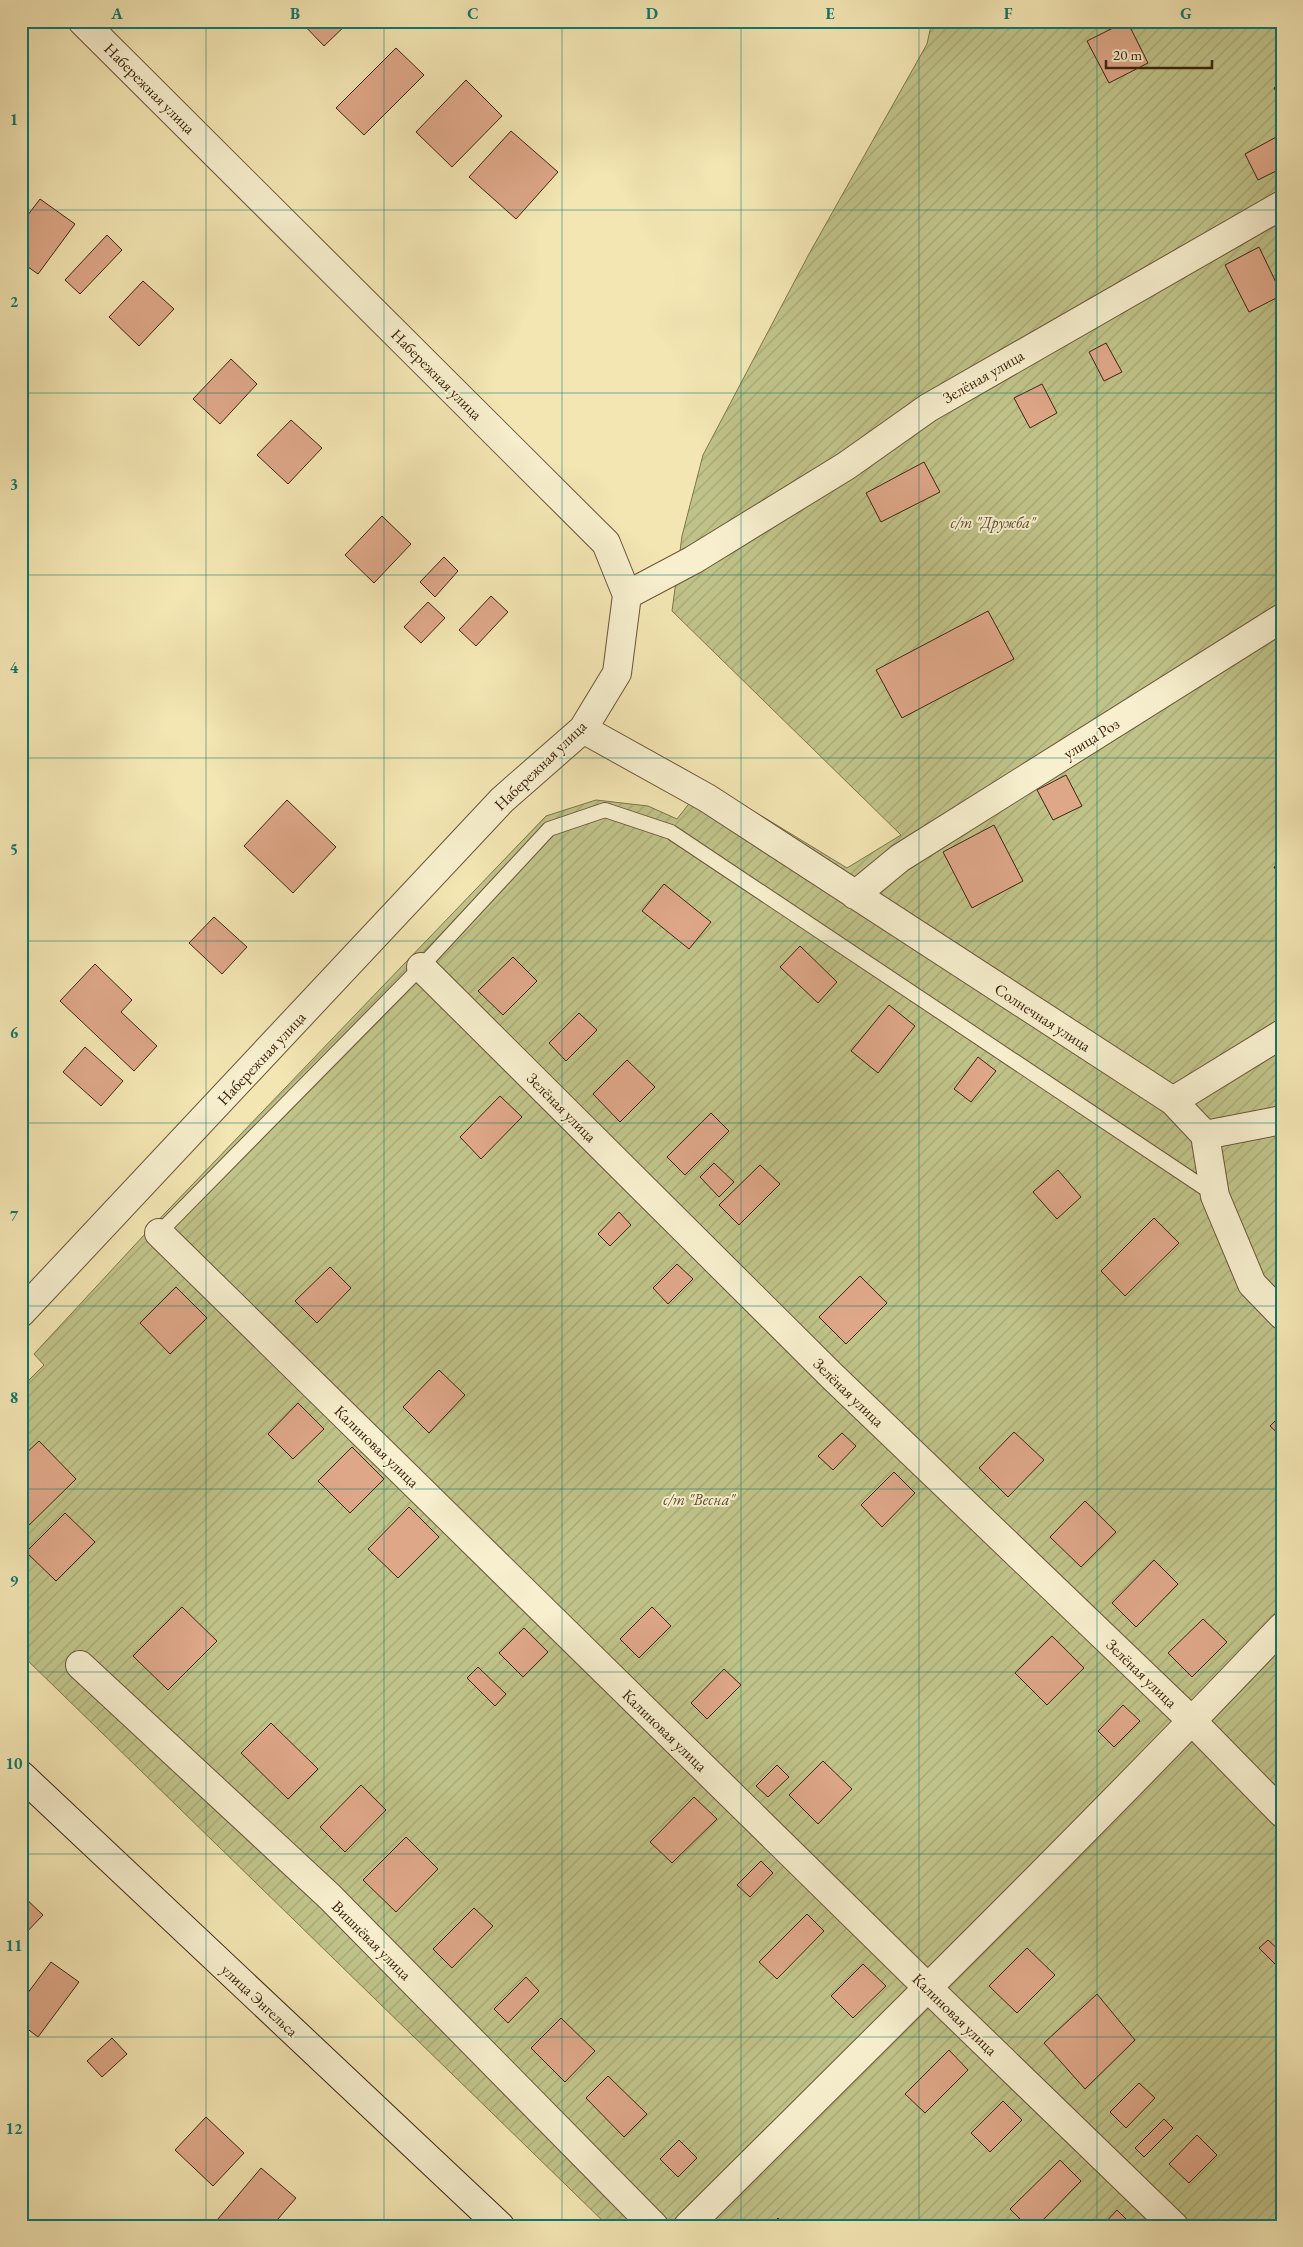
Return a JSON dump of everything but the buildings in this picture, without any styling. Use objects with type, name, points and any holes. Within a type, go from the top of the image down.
[{"type":"street","name":"Набережная улица","points":[[21,1314],[502,800],[583,729],[618,674],[627,595],[606,543],[82,21]]},
{"type":"street","name":"Зелёная улица","points":[[627,595],[693,560],[846,466],[928,408],[1282,205]]},
{"type":"street","name":"улица Роз","points":[[855,895],[900,858],[1282,618]]},
{"type":"street","name":"Солнечная улица","points":[[583,729],[707,798],[1173,1101],[1205,1135]]},
{"type":"street","name":"Зелёная улица","points":[[421,967],[832,1376],[1192,1721],[1282,1813]]},
{"type":"street","points":[[1173,1101],[1282,1034]]},
{"type":"street","points":[[1282,1120],[1205,1135],[1215,1196],[1252,1284],[1282,1315]]},
{"type":"street","name":"Калиновая улица","points":[[159,1232],[928,1988],[1174,2226]]},
{"type":"street","points":[[688,2226],[928,1988],[1192,1721],[1282,1627]]},
{"type":"street","name":"Вишнёвая улица","points":[[80,1665],[328,1896],[654,2226]]},
{"type":"street","name":"улица Энгельса","points":[[21,1775],[500,2226]]},
{"type":"lane","points":[[159,1232],[421,967],[549,829],[605,810],[671,832],[1215,1196]]},
{"type":"green space","name":"с/т \"Весна\"","points":[[932,21],[1282,21],[1282,2226],[608,2226],[21,1654],[21,1388],[44,1365],[34,1354],[145,1234],[546,816],[596,800],[648,806],[677,819],[706,782],[847,868],[901,835],[672,611],[682,536],[703,455],[809,254],[927,44]]},
{"type":"park label","name":"с/т \"Дружба\"","points":[[993,522]]}]
